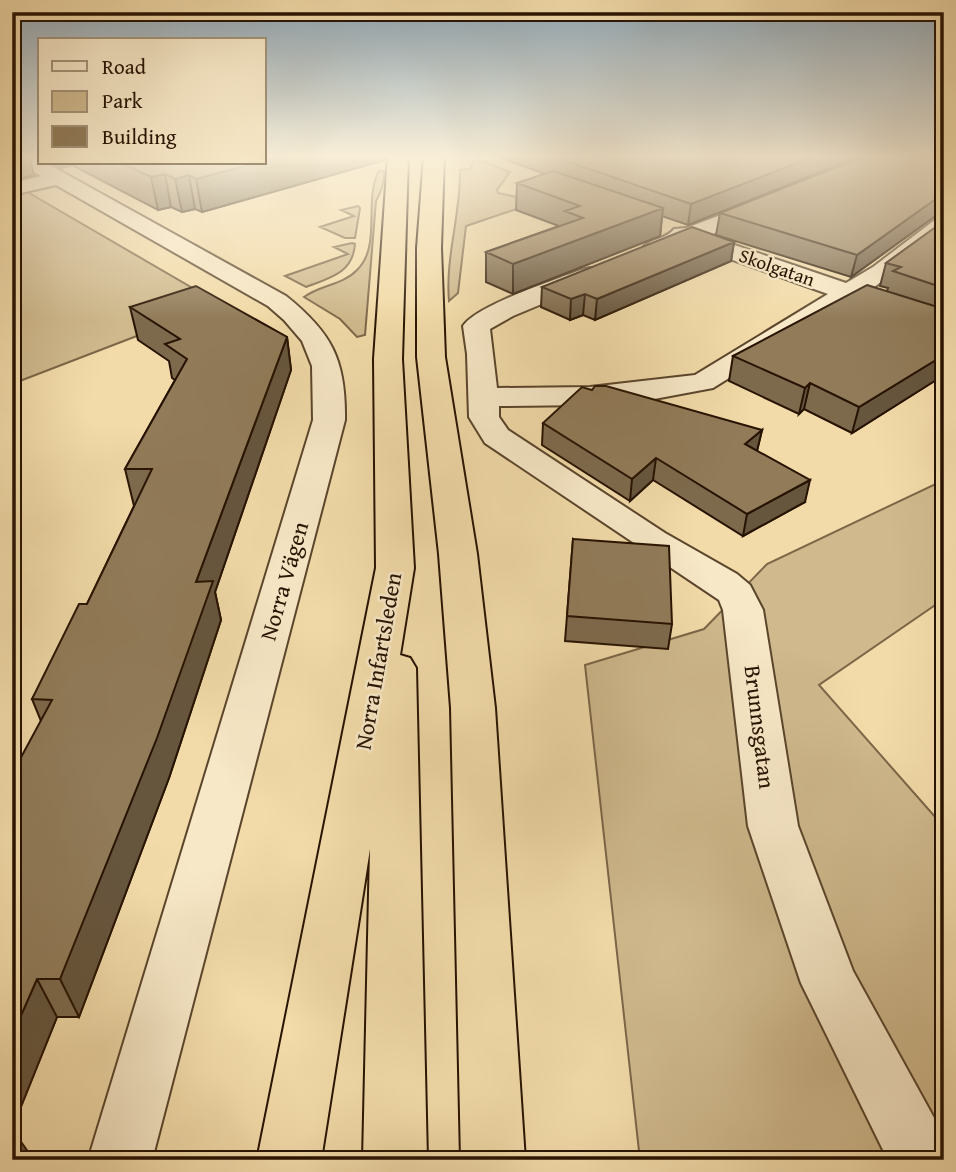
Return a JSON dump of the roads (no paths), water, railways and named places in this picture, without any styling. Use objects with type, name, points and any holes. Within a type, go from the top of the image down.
[{"type":"highway","name":"Norra Infartsleden","points":[[289,1160],[395,568],[388,359],[395,211]]},
{"type":"highway","points":[[431,211],[431,357],[458,554],[472,708],[493,1160]]},
{"type":"highway","points":[[395,568],[395,1160]]},
{"type":"street","name":"Norra Vägen","points":[[116,211],[276,301],[302,321],[323,352],[331,386],[329,420],[120,1160]]},
{"type":"street","points":[[688,236],[751,211]]},
{"type":"street","points":[[481,397],[590,396],[649,391],[703,382],[882,272],[944,224]]},
{"type":"street","name":"Skolgatan","points":[[664,227],[944,326]]},
{"type":"street","name":"Brunnsgatan","points":[[688,236],[504,310],[476,326],[481,355],[484,417],[496,436],[736,594],[743,610],[773,827],[829,983],[922,1160]]}]
